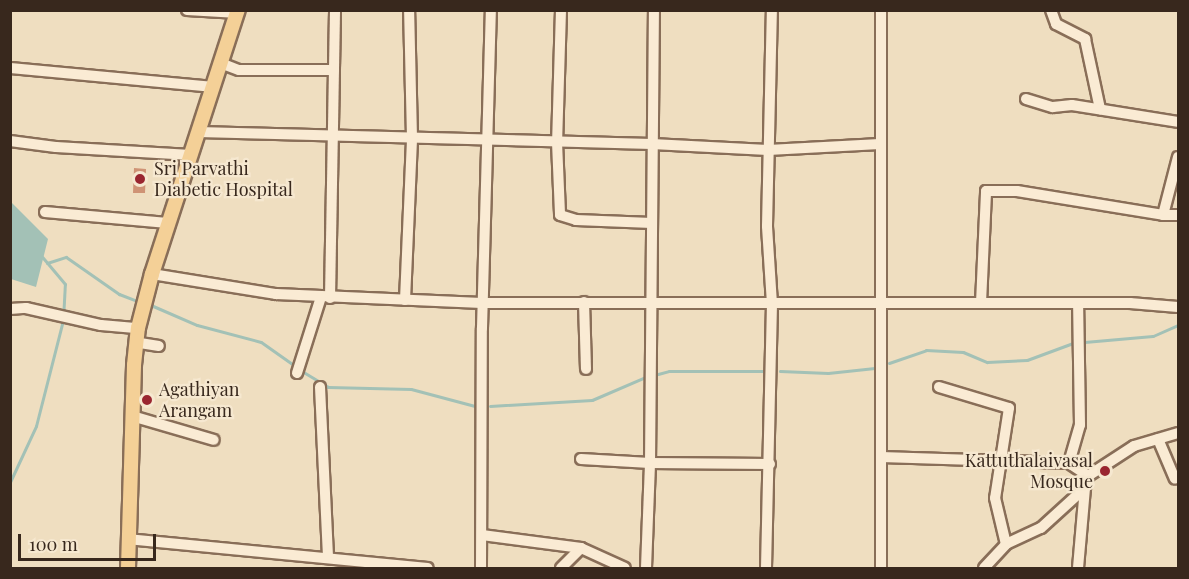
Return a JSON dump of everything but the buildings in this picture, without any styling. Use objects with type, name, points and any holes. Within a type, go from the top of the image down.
[{"type":"main road","points":[[128,568],[132,416],[137,333],[152,274],[190,155],[223,64],[238,12]]},
{"type":"street","points":[[186,10],[238,12]]},
{"type":"street","points":[[297,373],[325,297],[333,136],[335,10]]},
{"type":"street","points":[[405,300],[412,138],[409,10]]},
{"type":"street","points":[[481,568],[482,303],[491,10]]},
{"type":"street","points":[[561,10],[557,142],[558,203],[562,218],[652,223]]},
{"type":"street","points":[[646,568],[650,463],[654,10]]},
{"type":"street","points":[[766,568],[772,304],[767,226],[772,10]]},
{"type":"street","points":[[881,10],[882,568]]},
{"type":"street","points":[[1051,10],[1056,24],[1085,39],[1100,109]]},
{"type":"street","points":[[223,64],[239,69],[334,70]]},
{"type":"street","points":[[10,68],[214,87]]},
{"type":"street","points":[[1026,99],[1053,107],[1072,105],[1179,122]]},
{"type":"street","points":[[198,132],[652,144],[768,150],[880,144]]},
{"type":"street","points":[[10,141],[56,147],[190,155]]},
{"type":"street","points":[[1163,215],[1179,157]]},
{"type":"street","points":[[981,303],[986,191],[1017,191],[1163,215],[1179,215]]},
{"type":"street","points":[[45,212],[168,224]]},
{"type":"street","points":[[152,274],[276,294],[482,303],[1078,303],[1179,307]]},
{"type":"street","points":[[584,302],[586,369]]},
{"type":"street","points":[[1069,464],[1080,425],[1078,303]]},
{"type":"street","points":[[10,309],[26,309],[137,333],[140,343],[159,346]]},
{"type":"street","points":[[320,387],[328,558]]},
{"type":"street","points":[[939,387],[1009,408],[996,498],[1006,544]]},
{"type":"street","points":[[132,416],[214,440]]},
{"type":"street","points":[[1078,568],[1084,488],[1088,476],[1134,446],[1179,433]]},
{"type":"street","points":[[1158,439],[1174,478]]},
{"type":"street","points":[[881,456],[1069,464],[1088,476]]},
{"type":"street","points":[[581,459],[650,463],[770,464]]},
{"type":"street","points":[[984,568],[1006,544],[1041,528],[1084,488]]},
{"type":"street","points":[[482,535],[581,548],[625,568]]},
{"type":"street","points":[[128,539],[428,568]]},
{"type":"street","points":[[561,568],[581,548]]},
{"type":"water","points":[[10,201],[48,239],[36,287],[11,279]]},
{"type":"waterway","points":[[10,482],[36,426],[63,320],[65,284],[42,257]]},
{"type":"waterway","points":[[47,263],[66,257],[119,294],[135,300]]},
{"type":"waterway","points":[[153,306],[197,325],[261,342],[295,366]]},
{"type":"waterway","points":[[889,363],[926,350],[963,352],[987,362],[1027,360],[1073,343],[1153,336],[1178,325]]},
{"type":"waterway","points":[[780,371],[828,373],[875,368]]},
{"type":"waterway","points":[[300,370],[328,387],[411,389],[475,406]]},
{"type":"waterway","points":[[658,374],[669,371],[763,371]]},
{"type":"waterway","points":[[490,406],[592,400],[643,378]]},
{"type":"place","name":"Sri Parvathi Diabetic Hospital","points":[[140,179]]},
{"type":"place","name":"Agathiyan Arangam","points":[[147,400]]},
{"type":"place","name":"Kattuthalaivasal Mosque","points":[[1105,471]]}]
